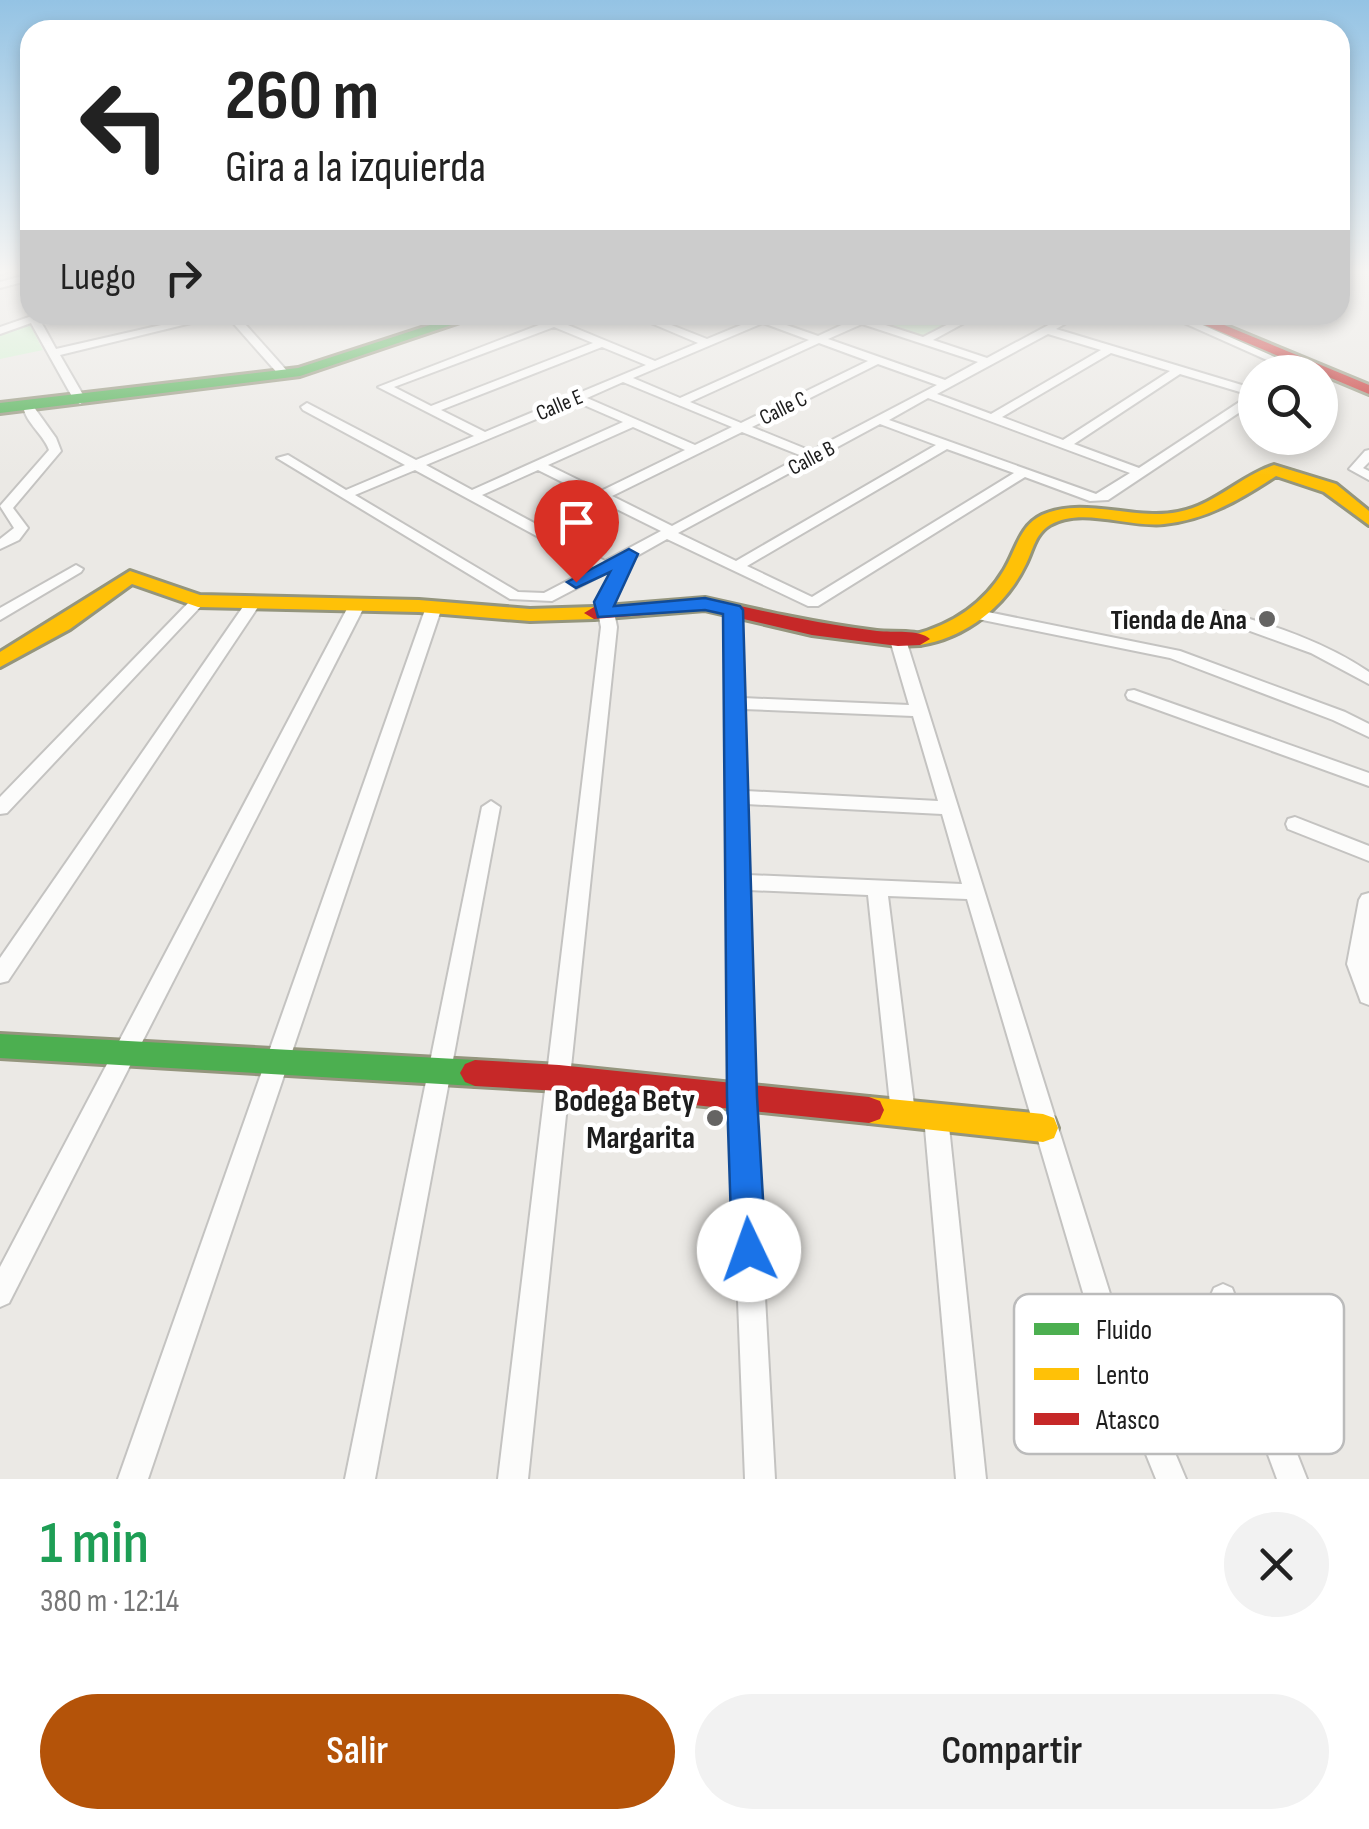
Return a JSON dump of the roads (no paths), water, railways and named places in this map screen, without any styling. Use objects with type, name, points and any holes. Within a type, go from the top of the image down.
[{"type":"main road","points":[[330,361],[372,338]]},
{"type":"main road","points":[[0,408],[284,374],[361,355],[409,338]]},
{"type":"main road","points":[[1237,338],[1274,355]]},
{"type":"main road","points":[[1251,338],[1278,355]]},
{"type":"main road","points":[[1338,378],[1369,387]]},
{"type":"main road","points":[[0,661],[62,625],[130,577],[198,600],[357,604],[530,615],[705,604],[812,630],[898,640],[936,638],[974,614],[1012,574],[1031,529],[1052,517],[1181,517],[1212,510],[1274,470],[1330,488],[1369,520]]},
{"type":"main road","points":[[0,1046],[559,1078],[1044,1128]]},
{"type":"street","points":[[48,338],[80,400]]},
{"type":"street","points":[[53,353],[119,338]]},
{"type":"street","points":[[252,338],[284,374]]},
{"type":"street","points":[[484,436],[384,387],[513,338]]},
{"type":"street","points":[[590,338],[654,364]]},
{"type":"street","points":[[694,338],[706,343]]},
{"type":"street","name":"Calle E","points":[[344,495],[718,338]]},
{"type":"street","points":[[919,338],[988,362]]},
{"type":"street","points":[[924,340],[928,338]]},
{"type":"street","name":"Calle B","points":[[344,495],[515,596],[547,598],[1032,338]]},
{"type":"street","points":[[1074,338],[1238,389]]},
{"type":"street","points":[[1228,338],[1271,355]]},
{"type":"street","points":[[680,402],[818,339],[946,384]]},
{"type":"street","points":[[432,410],[602,343]]},
{"type":"street","points":[[992,418],[1110,349]]},
{"type":"street","name":"Calle C","points":[[602,496],[878,360]]},
{"type":"street","points":[[1065,444],[1179,370]]},
{"type":"street","points":[[622,378],[812,456]]},
{"type":"street","points":[[927,394],[1141,473]]},
{"type":"street","points":[[576,397],[696,450]]},
{"type":"street","points":[[0,545],[21,528],[6,508],[10,500],[55,451],[54,441],[30,416],[26,406]]},
{"type":"street","points":[[307,407],[606,567]]},
{"type":"street","points":[[879,420],[1021,474],[1103,498],[1238,407]]},
{"type":"street","points":[[472,495],[634,422]]},
{"type":"street","points":[[735,567],[946,445]]},
{"type":"street","points":[[1369,454],[1355,469],[1369,476]]},
{"type":"street","points":[[283,458],[344,495]]},
{"type":"street","points":[[538,465],[800,600],[822,601],[1021,474]]},
{"type":"street","points":[[513,1479],[610,626],[604,602],[629,554]]},
{"type":"street","points":[[2,612],[76,568]]},
{"type":"street","points":[[0,808],[198,600]]},
{"type":"street","points":[[0,975],[252,604]]},
{"type":"street","points":[[0,1294],[357,604]]},
{"type":"street","points":[[133,1479],[434,608]]},
{"type":"street","points":[[733,610],[742,1097],[760,1479]]},
{"type":"street","points":[[974,614],[1174,654],[1369,730]]},
{"type":"street","points":[[1222,616],[1288,636],[1348,664],[1369,679]]},
{"type":"street","points":[[898,640],[1097,1294]]},
{"type":"street","points":[[1134,695],[1369,780]]},
{"type":"street","points":[[735,704],[919,711]]},
{"type":"street","points":[[737,797],[948,808]]},
{"type":"street","points":[[360,1479],[491,807]]},
{"type":"street","points":[[1295,824],[1369,854]]},
{"type":"street","points":[[738,882],[973,892]]},
{"type":"street","points":[[877,888],[903,1113]]},
{"type":"street","points":[[1369,900],[1358,964],[1369,996]]},
{"type":"street","points":[[936,1116],[971,1479]]},
{"type":"street","points":[[1161,1454],[1171,1479]]},
{"type":"street","points":[[1283,1454],[1292,1479]]},
{"type":"place","name":"Tienda de Ana","points":[[1267,619]]},
{"type":"place","name":"Bodega Bety Margarita","points":[[715,1118]]}]
